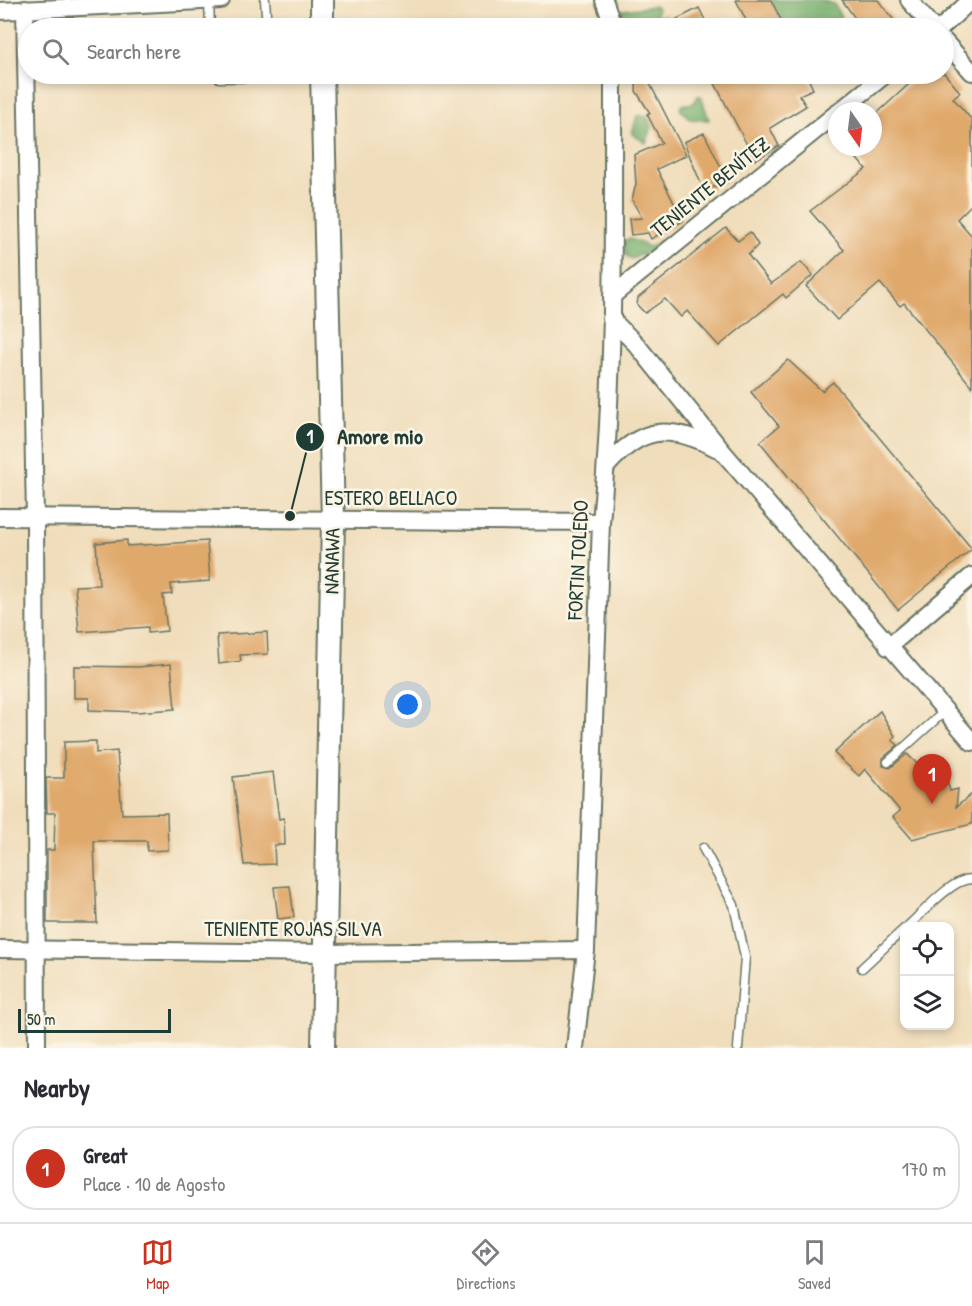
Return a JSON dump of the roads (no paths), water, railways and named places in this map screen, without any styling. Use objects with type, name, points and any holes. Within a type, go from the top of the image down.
[{"type":"street","points":[[0,11],[221,0]]},
{"type":"street","points":[[322,0],[322,18]]},
{"type":"street","points":[[604,0],[610,18]]},
{"type":"street","points":[[909,0],[924,18]]},
{"type":"street","points":[[952,18],[971,0]]},
{"type":"street","points":[[26,9],[26,18]]},
{"type":"street","points":[[954,52],[972,72]]},
{"type":"street","points":[[27,84],[35,517],[37,1048]]},
{"type":"street","name":"NANAWA","points":[[322,84],[333,520],[322,1048]]},
{"type":"street","name":"FORTIN TOLEDO","points":[[575,1048],[586,950],[601,522],[606,467],[612,296],[614,84]]},
{"type":"street","name":"TENIENTE BENÍTEZ","points":[[851,102],[873,84]]},
{"type":"street","name":"TENIENTE BENÍTEZ","points":[[612,296],[828,120]]},
{"type":"street","points":[[611,319],[636,344],[723,452],[888,647],[972,742]]},
{"type":"street","points":[[606,467],[628,444],[641,436],[662,433],[693,436],[723,452]]},
{"type":"street","name":"ESTERO BELLACO","points":[[0,517],[601,522]]},
{"type":"street","points":[[888,647],[972,576]]},
{"type":"street","name":"TENIENTE ROJAS SILVA","points":[[0,949],[324,952],[586,950]]},
{"type":"lane","points":[[265,0],[266,18]]},
{"type":"lane","points":[[209,1],[210,18]]},
{"type":"lane","points":[[888,762],[945,711]]},
{"type":"lane","points":[[703,848],[734,905],[745,957],[738,1048]]},
{"type":"lane","points":[[913,922],[954,884],[963,879],[972,879]]},
{"type":"lane","points":[[862,968],[900,933]]},
{"type":"place","name":"Amore mio","points":[[290,516]]},
{"type":"place","name":"Great","points":[[932,804]]}]
